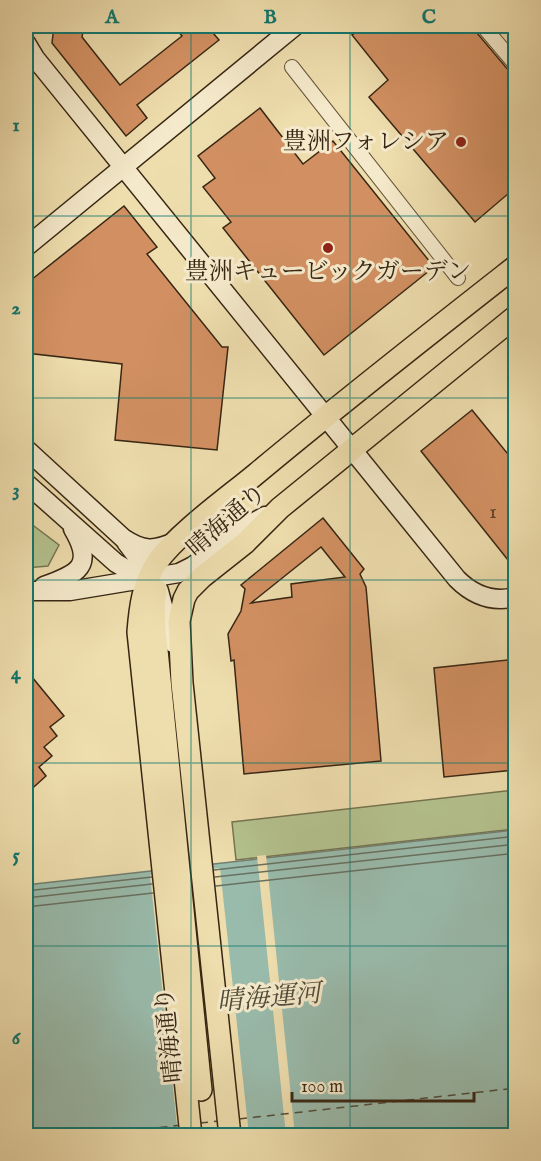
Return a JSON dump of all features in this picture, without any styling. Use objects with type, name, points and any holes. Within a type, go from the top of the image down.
[{"type":"main road","name":"晴海通り","points":[[206,1136],[138,632],[142,602],[158,560],[178,540],[325,417],[516,266]]},
{"type":"main road","name":"晴海通り","points":[[230,1136],[182,683],[179,621],[184,599],[193,584],[245,543],[280,508],[516,316]]},
{"type":"main road","name":"晴海通り","points":[[152,579],[171,867]]},
{"type":"main road","points":[[171,867],[191,1136]]},
{"type":"street","points":[[26,247],[295,26]]},
{"type":"street","points":[[483,26],[516,65]]},
{"type":"street","points":[[26,43],[35,58],[122,166],[463,585],[488,599],[503,600],[516,597]]},
{"type":"street","points":[[291,67],[458,278]]},
{"type":"street","points":[[26,449],[123,538],[136,546],[152,549],[178,540]]},
{"type":"street","points":[[26,483],[127,571],[152,579]]},
{"type":"street","points":[[28,590],[70,591],[152,579],[186,570],[236,533],[280,508]]},
{"type":"street","points":[[28,590],[68,578],[78,569],[84,551],[69,521]]},
{"type":"street","points":[[123,538],[152,579],[166,612],[182,683]]},
{"type":"street","points":[[107,555],[133,605],[138,632]]},
{"type":"green space","points":[[26,520],[59,545],[48,566],[26,568]]},
{"type":"green space","points":[[515,790],[515,829],[236,860],[232,822]]},
{"type":"water","name":"晴海運河","points":[[515,830],[515,1135],[26,1135],[26,885]]},
{"type":"pier","points":[[266,855],[295,1135],[286,1135],[257,856]]},
{"type":"pier","points":[[220,868],[249,1135],[178,1135],[150,875]]},
{"type":"building","points":[[54,26],[84,26],[82,37],[120,85],[182,36],[174,26],[207,26],[219,40],[137,105],[147,118],[126,136],[52,43]]},
{"type":"building","name":"豊洲フォレシア","points":[[364,26],[474,26],[476,32],[509,71],[516,74],[516,187],[475,222],[369,97],[388,80],[352,35]]},
{"type":"building","name":"豊洲キュービックガーデン","points":[[260,108],[303,164],[333,141],[434,267],[324,355],[223,228],[231,222],[203,187],[215,178],[198,156]]},
{"type":"building","points":[[124,206],[157,247],[147,254],[222,347],[228,347],[217,450],[115,440],[122,364],[26,353],[26,284]]},
{"type":"building","points":[[472,410],[516,464],[516,570],[421,451]]},
{"type":"building","points":[[323,518],[364,569],[360,574],[366,587],[381,761],[244,774],[234,660],[231,661],[228,634],[241,611],[245,589],[241,585]],"holes":[[[321,547],[345,577],[291,584],[292,597],[251,603]]]},
{"type":"building","points":[[516,659],[516,770],[444,777],[434,668]]},
{"type":"building","points":[[32,677],[64,716],[50,727],[57,736],[44,747],[52,756],[39,767],[46,776],[26,794],[26,682]]},
{"type":"ferry route","points":[[239,1119],[516,1088]]},
{"type":"ferry route","points":[[200,1123],[219,1121]]},
{"type":"ferry route","points":[[90,1136],[181,1125]]},
{"type":"place","name":"豊洲フォレシア","points":[[461,142]]},
{"type":"place","name":"豊洲キュービックガーデン","points":[[328,248]]}]
